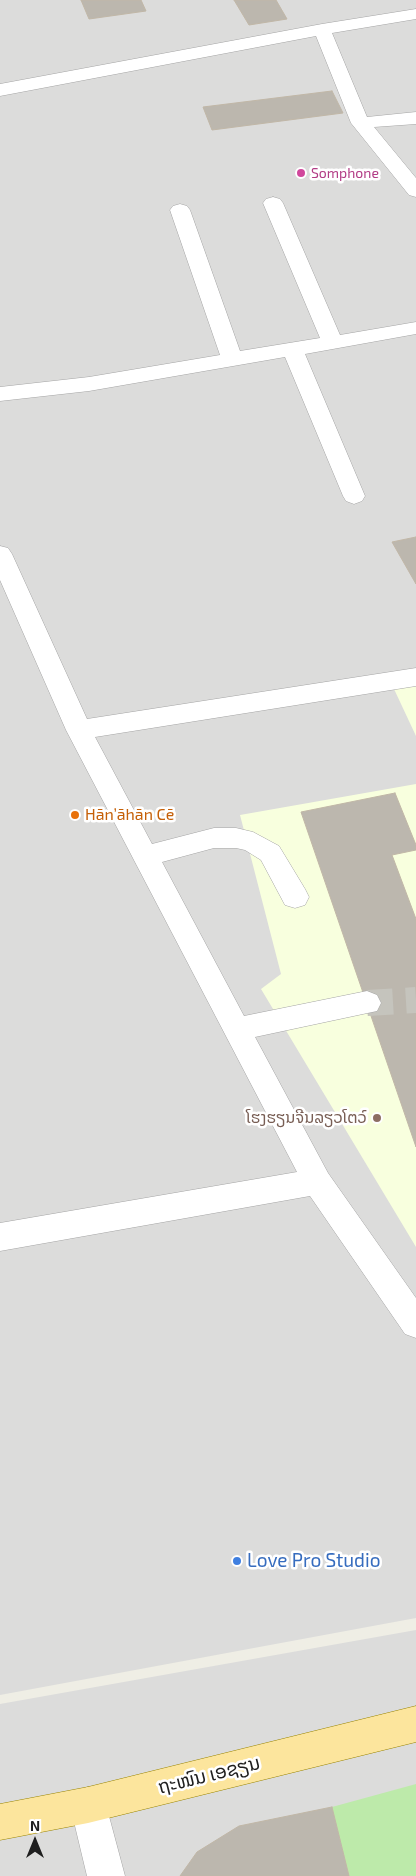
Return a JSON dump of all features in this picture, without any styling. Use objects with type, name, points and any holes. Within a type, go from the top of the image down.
[{"type":"main road","name":"ຖະໜົນ ເອຊຽນ","points":[[0,1822],[88,1805],[416,1724]]},
{"type":"street","points":[[0,90],[322,29],[416,14]]},
{"type":"street","points":[[322,29],[360,123],[416,191]]},
{"type":"street","points":[[360,123],[416,118]]},
{"type":"street","points":[[273,202],[333,343]]},
{"type":"street","points":[[180,210],[233,360]]},
{"type":"street","points":[[0,394],[89,384],[416,328]]},
{"type":"street","points":[[294,350],[354,496]]},
{"type":"street","points":[[0,554],[9,599],[80,730],[317,1182],[416,1324]]},
{"type":"street","points":[[80,730],[416,677]]},
{"type":"street","points":[[146,856],[214,838],[236,838],[253,842],[270,853],[295,897]]},
{"type":"street","points":[[237,1029],[367,1004]]},
{"type":"street","points":[[0,1237],[317,1182]]},
{"type":"street","points":[[88,1805],[106,1876]]},
{"type":"shaded area","points":[[0,0],[416,0],[416,1618],[0,1695]]},
{"type":"shaded area","points":[[416,686],[416,736],[394,689]]},
{"type":"shaded area","name":"ໂຮງຮຽນຈີນລຽວໂຕວ໌","points":[[416,784],[416,1247],[261,989],[281,974],[240,815]]},
{"type":"shaded area","points":[[416,1630],[416,1876],[0,1876],[0,1704]]},
{"type":"green space","points":[[416,1784],[416,1876],[349,1876],[332,1807]]},
{"type":"building","points":[[81,0],[141,0],[146,11],[89,19]]},
{"type":"building","points":[[234,0],[276,0],[287,19],[249,25]]},
{"type":"building","points":[[332,91],[343,113],[212,130],[203,107]]},
{"type":"building","points":[[416,537],[416,584],[392,542]]},
{"type":"building","points":[[395,793],[416,845],[416,850],[392,855],[416,919],[416,1147],[301,812]]},
{"type":"building","points":[[332,1807],[349,1876],[180,1876],[197,1852],[239,1826]]},
{"type":"tunnel","points":[[367,1003],[416,1000]]},
{"type":"place","name":"Somphone","points":[[301,173]]},
{"type":"place","name":"Hān’āhān Cē","points":[[75,815]]},
{"type":"place","name":"ໂຮງຮຽນຈີນລຽວໂຕວ໌","points":[[377,1118]]},
{"type":"place","name":"Love Pro Studio","points":[[237,1561]]}]
